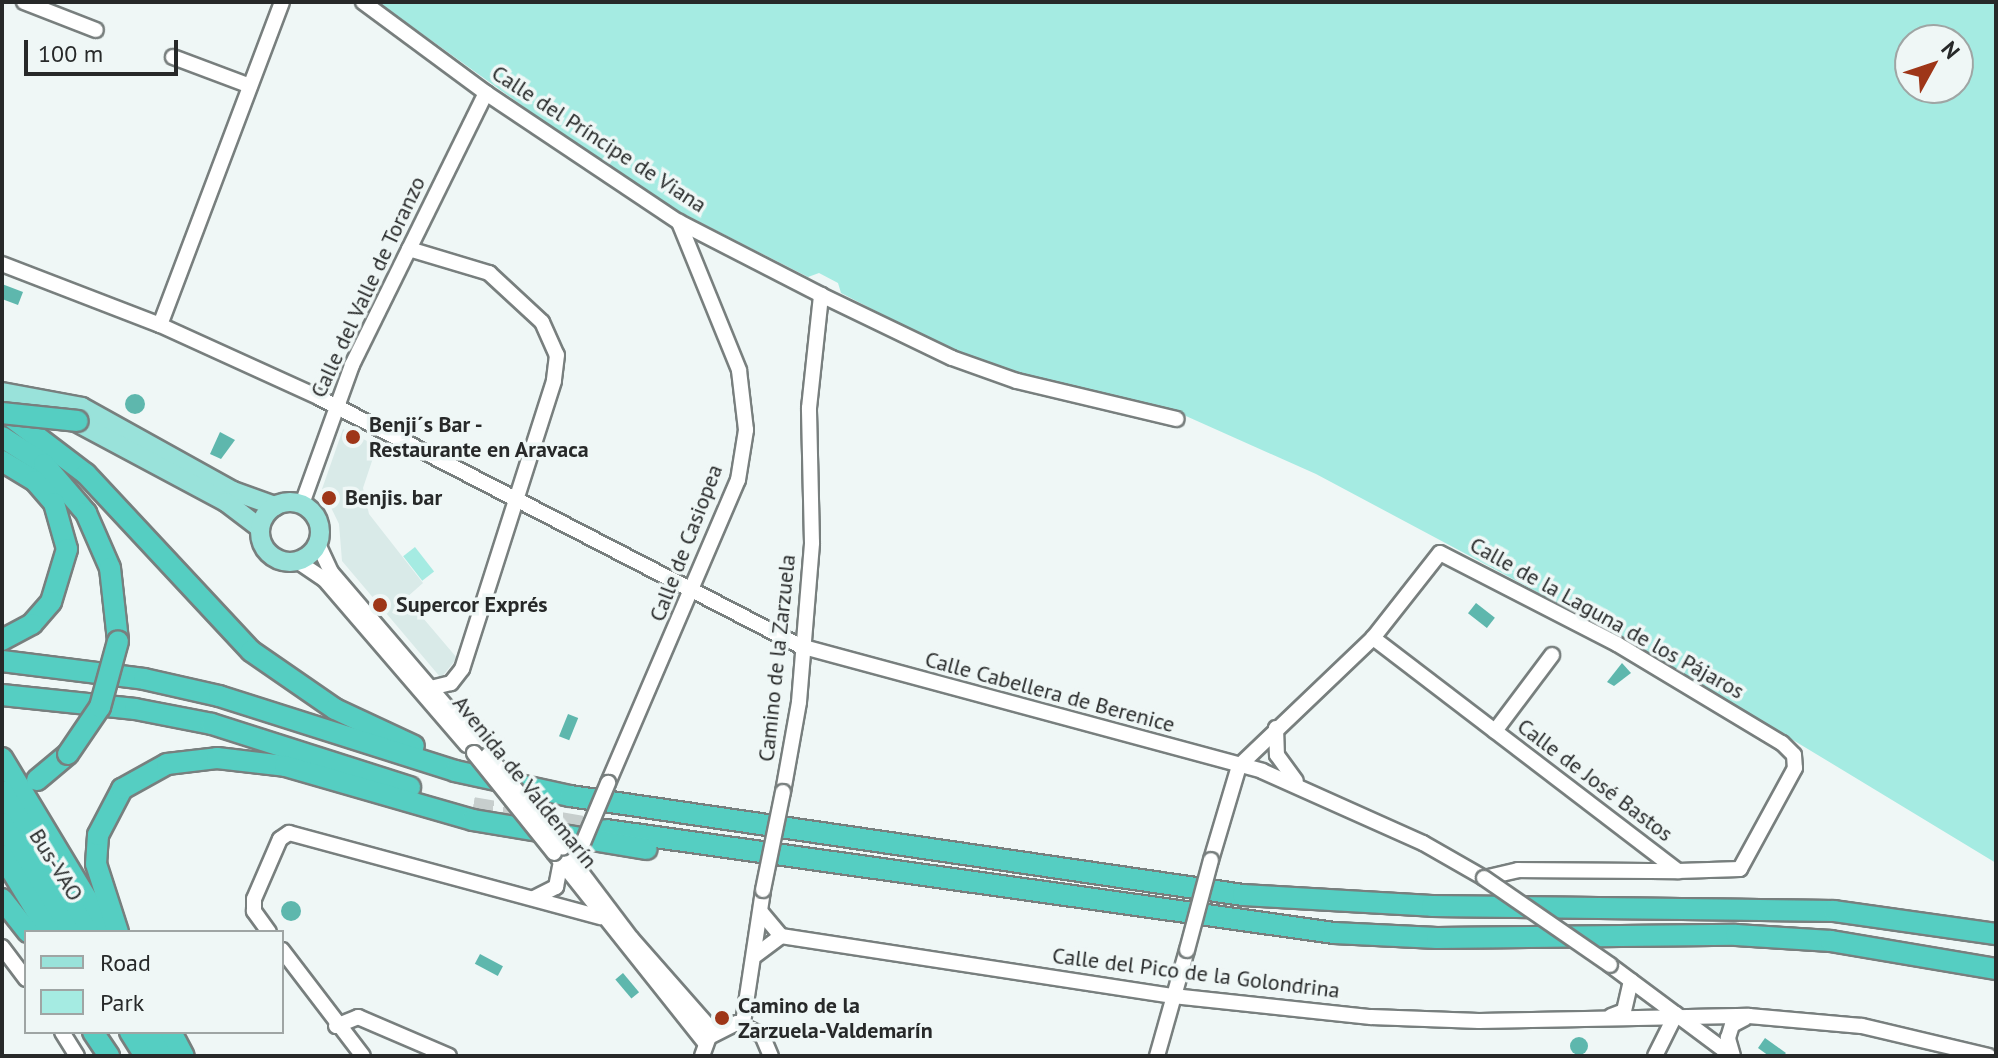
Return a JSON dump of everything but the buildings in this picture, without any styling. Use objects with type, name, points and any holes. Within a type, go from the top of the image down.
[{"type":"highway","points":[[2,410],[78,421]]},
{"type":"highway","points":[[2,410],[86,474],[211,613],[296,685],[404,742],[570,796]]},
{"type":"highway","points":[[2,437],[44,464],[86,513],[110,568],[118,641],[100,707],[68,754],[37,780]]},
{"type":"highway","points":[[2,461],[35,481],[54,503],[67,549],[51,602],[32,624],[2,640]]},
{"type":"highway","points":[[2,661],[144,679],[219,696],[455,771],[570,796],[1243,895],[1432,906],[1834,911],[1996,934]]},
{"type":"highway","points":[[2,695],[135,709],[212,724],[473,807]]},
{"type":"highway","points":[[117,930],[96,864],[107,810],[140,775],[167,764],[217,758],[285,766],[473,820],[605,845],[985,886]]},
{"type":"highway","points":[[5,769],[87,930]]},
{"type":"highway","points":[[5,769],[106,930]]},
{"type":"highway","name":"Bus-VAO","points":[[2,823],[68,930]]},
{"type":"highway","points":[[606,830],[1334,933],[1437,938],[1751,936],[1831,941],[1996,969]]},
{"type":"highway","points":[[2,855],[48,930]]},
{"type":"highway","points":[[2,899],[26,930]]},
{"type":"highway","points":[[94,1034],[109,1056]]},
{"type":"highway","points":[[110,1034],[124,1056]]},
{"type":"highway","points":[[131,1034],[145,1056]]},
{"type":"highway","points":[[152,1034],[177,1056]]},
{"type":"highway","points":[[171,1034],[177,1056]]},
{"type":"main road","points":[[2,392],[67,403],[135,435],[233,491],[275,506],[302,504],[318,521],[318,544],[297,561],[270,554],[260,528],[226,502],[78,421]]},
{"type":"main road","points":[[260,528],[275,506]]},
{"type":"street","points":[[24,2],[96,30]]},
{"type":"street","points":[[160,325],[282,2]]},
{"type":"street","name":"Calle del Príncipe de Viana","points":[[363,2],[486,93],[679,222],[821,295]]},
{"type":"street","points":[[173,57],[250,86]]},
{"type":"street","name":"Calle del Valle de Toranzo","points":[[302,504],[335,406],[486,93]]},
{"type":"street","name":"Calle de Casiopea","points":[[553,891],[567,857],[608,783],[693,592],[738,480],[746,415],[739,370],[679,222]]},
{"type":"street","points":[[409,249],[489,273],[552,337],[557,355],[554,381],[462,669],[451,683],[431,688]]},
{"type":"street","name":"Calle Cabellera de Berenice","points":[[2,264],[160,325],[335,406],[800,646],[1239,766],[1302,787],[1484,878],[1610,965],[1733,1056]]},
{"type":"street","points":[[821,295],[952,358],[1017,381],[1177,419]]},
{"type":"street","name":"Camino de la Zarzuela","points":[[743,1023],[756,956],[763,890],[799,702],[800,646],[812,543],[809,408],[821,295]]},
{"type":"street","name":"Avenida de Valdemarín","points":[[318,544],[331,572],[431,688],[480,754]]},
{"type":"street","name":"Calle de la Laguna de los Pájaros","points":[[1157,1056],[1239,766],[1373,638],[1433,558],[1449,554],[1617,644],[1794,755]]},
{"type":"street","name":"Avenida de Valdemarín","points":[[297,561],[324,579],[480,754],[631,938],[707,1044]]},
{"type":"street","name":"Calle de José Bastos","points":[[1373,638],[1678,871],[1740,869],[1795,768],[1794,755]]},
{"type":"street","points":[[1495,731],[1552,655]]},
{"type":"street","points":[[1276,728],[1282,767],[1302,787]]},
{"type":"street","points":[[268,930],[254,911],[254,899],[280,839],[289,833],[601,917]]},
{"type":"street","name":"Avenida de Valdemarín","points":[[567,857],[601,917],[707,1044]]},
{"type":"street","points":[[1484,878],[1518,870],[1678,871]]},
{"type":"street","points":[[534,898],[553,891],[559,905]]},
{"type":"street","points":[[756,956],[769,940],[781,936],[761,912]]},
{"type":"street","name":"Calle del Pico de la Golondrina","points":[[781,936],[1173,996],[1371,1017],[1749,1016],[1862,1026],[1989,1056]]},
{"type":"street","points":[[2,947],[24,976]]},
{"type":"street","points":[[284,953],[336,1026],[363,1056]]},
{"type":"street","points":[[1607,1018],[1624,1011],[1631,981]]},
{"type":"street","points":[[1655,1056],[1676,1014]]},
{"type":"street","points":[[1733,1056],[1728,1038],[1732,1025],[1749,1016]]},
{"type":"street","points":[[336,1026],[358,1017],[449,1056]]},
{"type":"street","points":[[707,1044],[743,1023],[762,1035],[771,1056]]},
{"type":"street","points":[[63,1034],[77,1056]]},
{"type":"shaded area","points":[[2,284],[23,292],[18,305],[2,299]]},
{"type":"shaded area","points":[[131,394],[139,394],[145,404],[139,414],[131,414],[125,408],[125,400]]},
{"type":"shaded area","points":[[343,429],[377,446],[363,488],[369,514],[423,583],[406,598],[457,658],[441,678],[342,561],[339,524],[322,489]]},
{"type":"shaded area","points":[[220,432],[235,440],[221,459],[210,454]]},
{"type":"shaded area","points":[[1476,603],[1495,618],[1487,628],[1468,613]]},
{"type":"shaded area","points":[[1622,663],[1631,673],[1614,686],[1607,682]]},
{"type":"shaded area","points":[[568,714],[578,718],[569,740],[559,736]]},
{"type":"shaded area","points":[[291,901],[298,904],[301,911],[298,918],[291,921],[284,918],[281,911],[284,904]]},
{"type":"shaded area","points":[[480,954],[503,966],[498,976],[475,964]]},
{"type":"shaded area","points":[[623,973],[639,992],[631,999],[615,979]]},
{"type":"shaded area","points":[[1575,1037],[1583,1037],[1588,1046],[1586,1053],[1575,1055],[1570,1050],[1570,1042]]},
{"type":"shaded area","points":[[1765,1038],[1786,1053],[1783,1056],[1769,1056],[1758,1048]]},
{"type":"green space","points":[[378,2],[1996,2],[1996,863],[1633,643],[1316,474],[1168,408],[1019,375],[957,353],[841,293],[838,283],[819,273],[808,277],[678,211],[595,158]]},
{"type":"green space","points":[[415,547],[434,571],[422,581],[403,556]]},
{"type":"tunnel","points":[[473,807],[606,830]]},
{"type":"place","name":"Benji´s Bar - Restaurante en Aravaca","points":[[353,437]]},
{"type":"place","name":"Benjis. bar","points":[[329,498]]},
{"type":"place","name":"Supercor Exprés","points":[[380,605]]},
{"type":"place","name":"Camino de la Zarzuela-Valdemarín","points":[[722,1018]]}]
